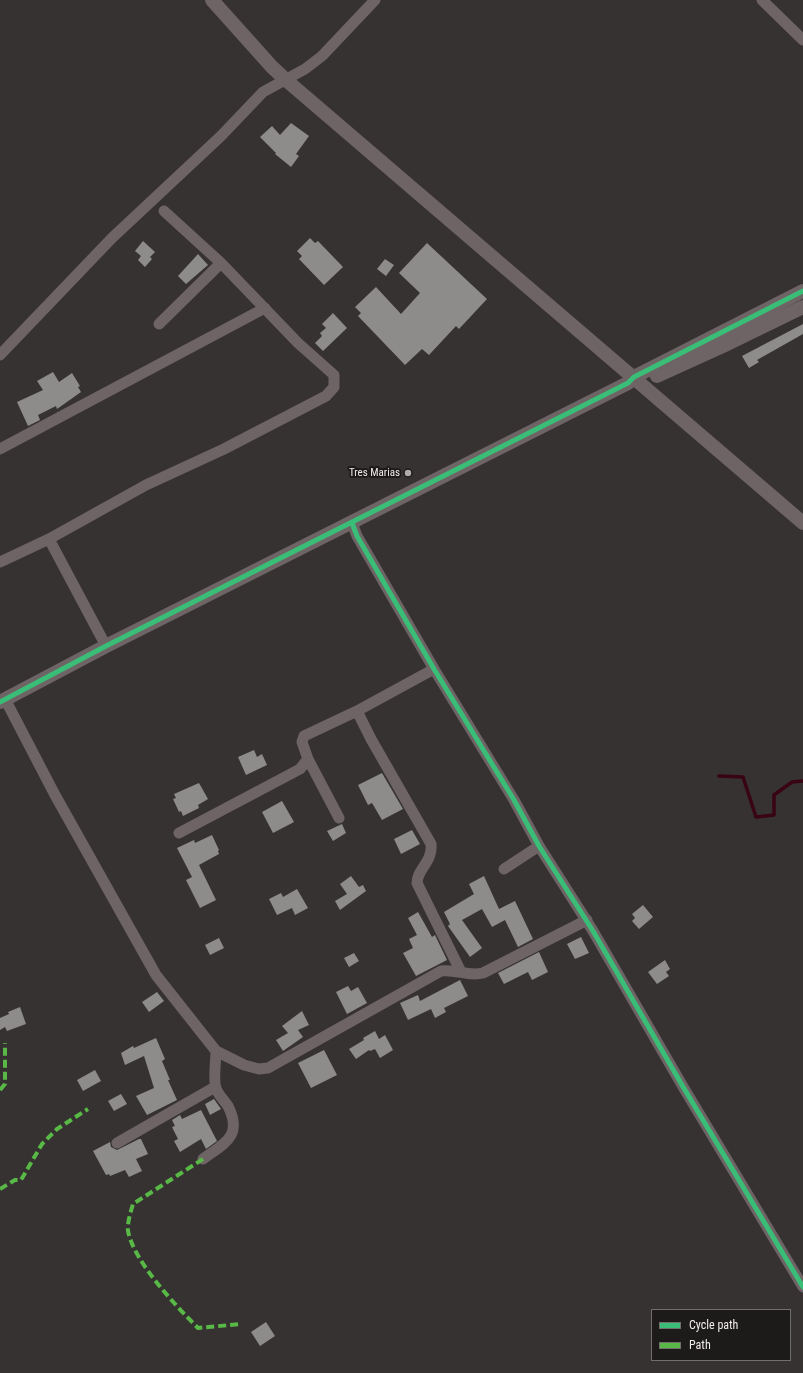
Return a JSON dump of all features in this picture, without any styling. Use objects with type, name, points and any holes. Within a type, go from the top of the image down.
[{"type":"street","points":[[212,0],[272,67],[286,80],[635,381],[803,523]]},
{"type":"street","points":[[0,355],[112,238],[222,136],[263,92],[305,70],[322,56],[375,0]]},
{"type":"street","points":[[762,0],[803,40]]},
{"type":"street","points":[[0,562],[49,539],[146,485],[224,449],[331,392],[335,381],[334,375],[298,343],[221,263],[164,211]]},
{"type":"street","points":[[159,324],[221,263]]},
{"type":"street","points":[[587,920],[483,973],[470,975],[453,970],[441,971],[268,1068],[259,1069],[244,1065],[216,1051],[156,975],[3,700],[106,646],[635,381],[803,291]]},
{"type":"street","points":[[635,381],[723,346],[803,307]]},
{"type":"street","points":[[0,449],[265,308]]},
{"type":"street","points":[[352,523],[357,536],[434,669],[510,793],[539,846],[587,920],[682,1085],[803,1287]]},
{"type":"street","points":[[49,539],[106,646]]},
{"type":"street","points":[[339,818],[308,759],[302,742],[304,736],[358,711],[434,669]]},
{"type":"street","points":[[358,711],[371,739],[431,844],[432,851],[429,860],[418,878],[417,884],[461,972]]},
{"type":"street","points":[[179,833],[300,769],[304,766],[308,759]]},
{"type":"street","points":[[504,869],[539,846]]},
{"type":"street","points":[[203,1159],[225,1144],[234,1130],[234,1123],[228,1106],[215,1087],[216,1051]]},
{"type":"street","points":[[117,1143],[215,1087]]},
{"type":"building","points":[[291,123],[309,136],[296,154],[299,156],[291,167],[275,154],[276,153],[260,137],[272,126],[280,135]]},
{"type":"building","points":[[310,238],[315,243],[318,241],[343,267],[324,285],[299,259],[302,256],[297,251]]},
{"type":"building","points":[[143,241],[155,252],[150,257],[152,259],[145,267],[138,260],[141,256],[135,251]]},
{"type":"building","points":[[427,243],[487,299],[459,329],[456,326],[429,355],[422,349],[405,365],[358,316],[361,313],[355,307],[376,287],[401,314],[420,293],[399,273]]},
{"type":"building","points":[[198,254],[208,265],[186,284],[178,276]]},
{"type":"building","points":[[385,259],[394,265],[386,276],[377,269]]},
{"type":"building","points":[[333,313],[347,328],[323,351],[315,343],[322,336],[320,333],[326,328],[322,324]]},
{"type":"building","points":[[803,324],[803,334],[757,360],[759,362],[749,368],[742,356]]},
{"type":"building","points":[[53,372],[59,382],[72,373],[80,386],[78,387],[81,392],[57,409],[56,406],[38,415],[40,420],[28,426],[17,402],[43,390],[37,381]]},
{"type":"building","points":[[254,750],[257,757],[262,754],[267,765],[246,775],[238,757]]},
{"type":"building","points":[[382,773],[403,809],[382,820],[372,803],[368,805],[358,785]]},
{"type":"building","points":[[199,783],[208,799],[198,805],[199,808],[183,816],[181,811],[179,812],[173,799],[176,798],[174,794]]},
{"type":"building","points":[[282,801],[294,822],[273,833],[262,812]]},
{"type":"building","points":[[342,824],[346,833],[333,841],[327,831]]},
{"type":"building","points":[[412,830],[420,844],[401,854],[394,839]]},
{"type":"building","points":[[212,835],[219,850],[219,854],[199,865],[216,900],[200,908],[186,880],[192,877],[177,848],[194,840],[195,843]]},
{"type":"building","points":[[351,876],[359,887],[363,885],[366,891],[340,910],[335,901],[347,894],[340,884]]},
{"type":"building","points":[[484,876],[499,909],[515,901],[533,939],[518,947],[505,920],[492,927],[482,909],[462,920],[482,948],[470,957],[448,926],[450,924],[444,912],[474,894],[469,884]]},
{"type":"building","points":[[297,889],[308,908],[295,915],[292,908],[277,915],[269,899],[281,893],[283,897]]},
{"type":"building","points":[[643,905],[653,917],[639,929],[632,921],[635,918],[632,914]]},
{"type":"building","points":[[418,912],[432,937],[435,935],[447,960],[416,976],[403,953],[413,948],[409,939],[417,935],[408,918]]},
{"type":"building","points":[[581,937],[589,953],[575,959],[567,944]]},
{"type":"building","points":[[219,938],[224,948],[210,955],[205,945]]},
{"type":"building","points":[[539,952],[548,972],[532,980],[528,972],[504,984],[498,973]]},
{"type":"building","points":[[354,953],[359,961],[349,967],[344,958]]},
{"type":"building","points":[[665,960],[670,969],[666,972],[669,976],[657,984],[648,972]]},
{"type":"building","points":[[460,980],[468,996],[444,1008],[446,1012],[435,1018],[431,1009],[408,1020],[400,1003],[418,995],[420,1001]]},
{"type":"building","points":[[348,986],[351,991],[358,987],[367,1003],[347,1014],[336,992]]},
{"type":"building","points":[[157,992],[164,1001],[149,1012],[142,1002]]},
{"type":"building","points":[[20,1007],[26,1024],[7,1031],[5,1027],[0,1030],[0,1018],[9,1014],[8,1012]]},
{"type":"building","points":[[302,1011],[309,1025],[298,1030],[303,1037],[283,1051],[276,1040],[288,1033],[282,1026]]},
{"type":"building","points":[[375,1031],[379,1039],[385,1035],[393,1050],[380,1058],[375,1049],[369,1050],[356,1059],[349,1049]]},
{"type":"building","points":[[156,1038],[165,1059],[162,1061],[170,1080],[168,1080],[177,1100],[147,1115],[136,1096],[154,1088],[144,1056],[125,1065],[121,1053],[133,1046],[134,1048]]},
{"type":"building","points":[[324,1050],[337,1075],[311,1088],[298,1063]]},
{"type":"building","points":[[95,1070],[101,1081],[83,1091],[77,1080]]},
{"type":"building","points":[[121,1094],[127,1104],[114,1111],[108,1101]]},
{"type":"building","points":[[214,1099],[221,1109],[210,1115],[205,1104]]},
{"type":"building","points":[[201,1110],[217,1141],[206,1149],[201,1139],[180,1152],[174,1141],[178,1139],[172,1127],[175,1126],[172,1120],[180,1115],[182,1119]]},
{"type":"building","points":[[141,1139],[148,1154],[136,1159],[142,1171],[129,1177],[125,1170],[110,1176],[109,1174],[106,1175],[93,1151],[110,1142],[111,1147],[117,1150]]},
{"type":"building","points":[[266,1322],[275,1336],[260,1346],[251,1332]]},
{"type":"waterway","points":[[719,776],[743,777],[756,817],[774,815],[774,795],[792,782],[803,781]]},
{"type":"marked path","points":[[0,1090],[5,1084],[5,1043]]},
{"type":"marked path","points":[[0,1189],[15,1180],[21,1180],[42,1144],[57,1129],[88,1109]]},
{"type":"marked path","points":[[203,1159],[133,1204],[128,1231],[138,1256],[147,1270],[168,1296],[198,1328],[241,1324]]},
{"type":"cycle path","points":[[0,702],[106,646],[628,383],[634,377],[803,291]]},
{"type":"cycle path","points":[[352,523],[357,536],[434,669],[514,800],[539,846],[593,931],[682,1085],[803,1287]]},
{"type":"place","name":"Tres Marias","points":[[408,473]]}]
